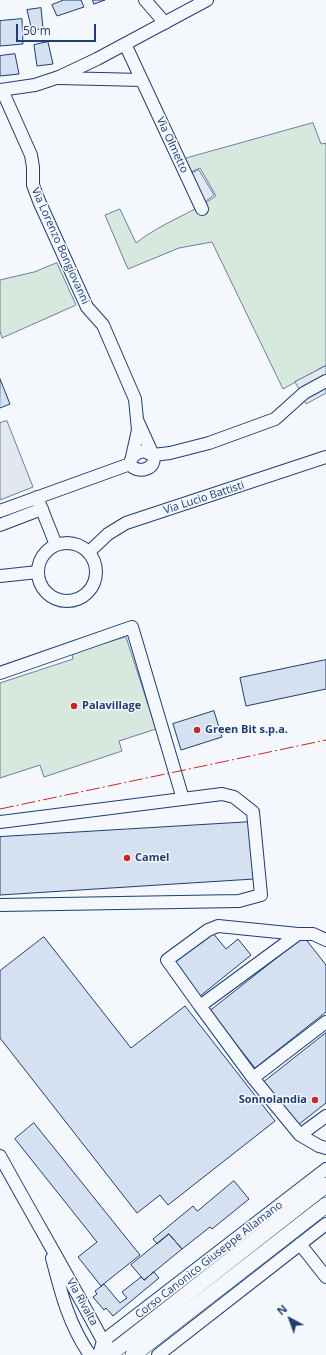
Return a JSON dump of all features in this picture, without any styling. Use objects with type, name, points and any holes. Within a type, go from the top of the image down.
[{"type":"main road","name":"Corso Canonico Giuseppe Allamano","points":[[109,1351],[326,1185]]},
{"type":"main road","points":[[133,1355],[326,1205]]},
{"type":"street","points":[[145,0],[165,23]]},
{"type":"street","points":[[1,90],[35,85],[55,78],[125,44],[208,0]]},
{"type":"street","name":"Via Olmetto","points":[[125,44],[202,209]]},
{"type":"street","points":[[55,78],[142,80]]},
{"type":"street","name":"Via Lorenzo Bongiovanni","points":[[1,90],[31,155],[33,185],[39,201],[86,307],[103,325],[135,399],[138,430],[131,460]]},
{"type":"street","points":[[0,511],[131,460],[138,452],[143,451],[153,455],[170,453],[210,443],[275,419],[304,393],[326,381]]},
{"type":"street","name":"Via Lorenzo Bongiovanni","points":[[137,419],[153,455]]},
{"type":"street","points":[[131,460],[135,469],[143,470],[150,466],[153,462],[153,455]]},
{"type":"street","name":"Via Lucio Battisti","points":[[89,552],[108,534],[126,523],[326,457]]},
{"type":"street","points":[[38,497],[56,545]]},
{"type":"street","points":[[0,525],[42,509]]},
{"type":"street","points":[[71,543],[80,545],[89,552],[95,562],[95,580],[90,589],[82,597],[67,601],[53,597],[44,590],[39,582],[38,572],[42,556],[48,549],[56,545],[71,543]]},
{"type":"street","points":[[0,576],[38,572]]},
{"type":"street","points":[[0,673],[132,628],[183,799]]},
{"type":"street","points":[[0,822],[222,794],[234,797],[254,812],[261,895],[239,901],[0,905]]},
{"type":"street","points":[[326,940],[313,934],[298,934],[218,926],[202,934],[167,960],[254,1078],[300,1135],[319,1146],[326,1148]]},
{"type":"street","points":[[200,1006],[298,934]]},
{"type":"street","points":[[254,1078],[326,1022]]},
{"type":"street","points":[[300,1135],[326,1116]]},
{"type":"street","name":"Via Rivalta","points":[[0,1156],[109,1351]]},
{"type":"street","name":"Corso Canonico Giuseppe Allamano","points":[[109,1351],[326,1169]]},
{"type":"street","points":[[158,1355],[326,1224]]},
{"type":"street","points":[[300,1244],[326,1277]]},
{"type":"street","name":"Via Rivalta","points":[[49,1246],[64,1304],[76,1332],[90,1355]]},
{"type":"shaded area","points":[[313,123],[321,144],[326,143],[326,365],[283,389],[212,242],[179,248],[128,269],[105,215],[120,209],[136,243],[216,196],[200,168],[189,173],[184,159]]},
{"type":"shaded area","points":[[199,170],[214,195],[202,204],[188,175]]},
{"type":"shaded area","points":[[57,263],[76,305],[2,338],[0,331],[0,280],[34,272]]},
{"type":"shaded area","points":[[326,366],[326,375],[299,389],[295,382]]},
{"type":"shaded area","points":[[326,385],[326,393],[306,404],[302,397]]},
{"type":"shaded area","points":[[7,421],[33,487],[0,500],[0,423]]},
{"type":"shaded area","name":"Palavillage","points":[[126,637],[156,729],[119,741],[122,751],[44,777],[40,765],[0,778],[0,683],[73,659],[72,654]]},
{"type":"building","points":[[64,0],[81,0],[84,7],[57,16],[52,5]]},
{"type":"building","points":[[93,0],[105,0],[94,4]]},
{"type":"building","points":[[41,8],[43,28],[32,31],[27,10]]},
{"type":"building","points":[[22,19],[23,44],[0,46],[0,21]]},
{"type":"building","points":[[48,42],[53,64],[37,66],[34,45]]},
{"type":"building","points":[[15,54],[19,74],[0,76],[0,56]]},
{"type":"building","points":[[0,379],[10,404],[0,408]]},
{"type":"building","points":[[326,660],[326,689],[246,706],[240,678]]},
{"type":"building","name":"Green Bit s.p.a.","points":[[214,711],[222,737],[181,750],[173,724]]},
{"type":"building","name":"Camel","points":[[251,822],[254,879],[0,895],[0,837]]},
{"type":"building","points":[[212,932],[226,949],[238,939],[251,955],[199,997],[172,964]]},
{"type":"building","points":[[44,937],[131,1048],[185,1006],[275,1121],[168,1205],[160,1195],[137,1213],[0,1038],[0,971]]},
{"type":"building","points":[[304,937],[326,965],[326,1012],[255,1068],[210,1011]]},
{"type":"building","points":[[326,1033],[326,1103],[298,1125],[264,1082]]},
{"type":"building","points":[[34,1123],[140,1255],[101,1286],[78,1257],[97,1242],[15,1139]]},
{"type":"building","points":[[234,1181],[249,1199],[212,1229],[210,1227],[182,1249],[169,1234],[157,1244],[153,1239],[193,1206],[197,1211]]},
{"type":"building","points":[[169,1234],[182,1249],[144,1280],[131,1265]]},
{"type":"building","points":[[154,1272],[159,1278],[113,1316],[106,1308],[104,1310],[93,1297],[97,1294],[95,1291],[104,1284],[120,1303],[127,1298],[122,1292],[141,1277],[144,1280]]},
{"type":"power","points":[[0,809],[326,740]]},
{"type":"place","name":"Palavillage","points":[[74,706]]},
{"type":"place","name":"Green Bit s.p.a.","points":[[197,730]]},
{"type":"place","name":"Camel","points":[[127,858]]},
{"type":"place","name":"Sonnolandia","points":[[315,1100]]}]
